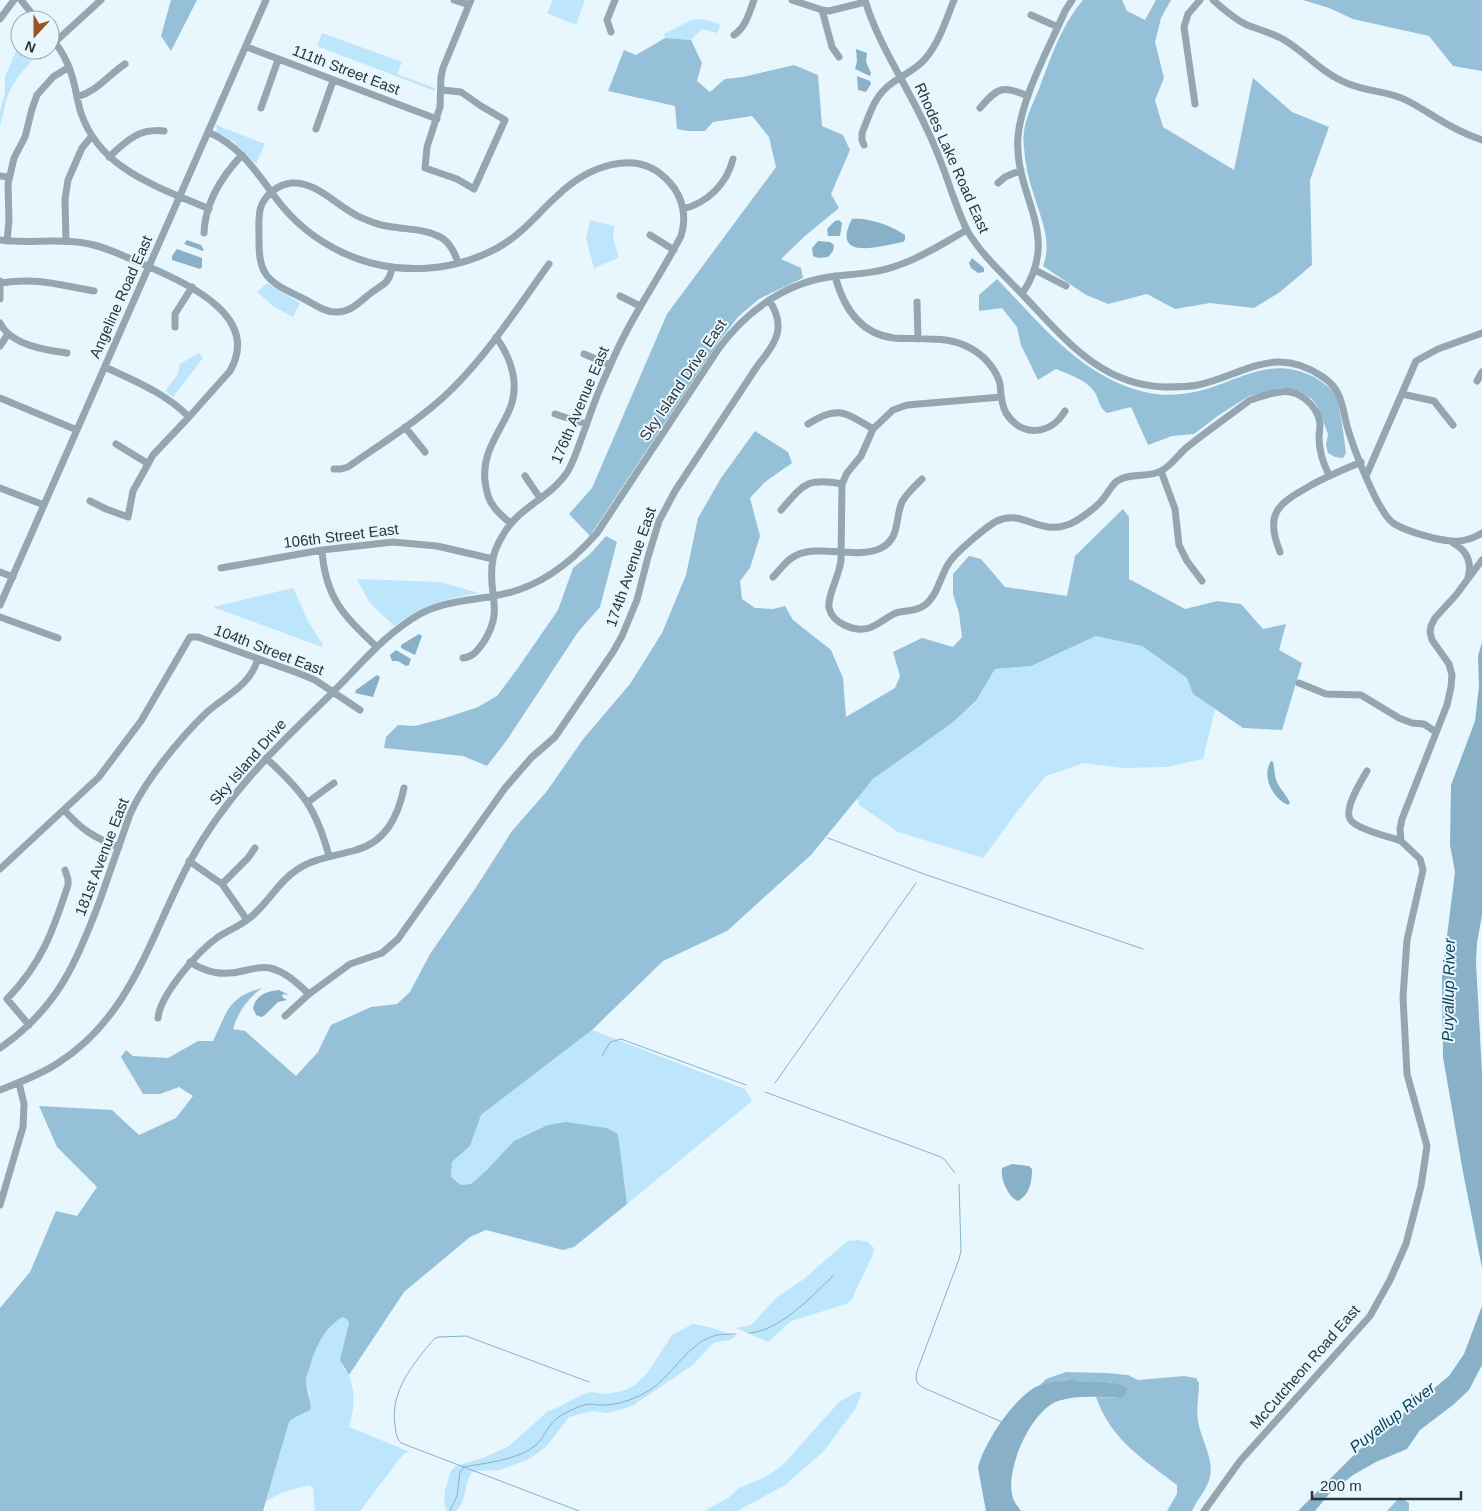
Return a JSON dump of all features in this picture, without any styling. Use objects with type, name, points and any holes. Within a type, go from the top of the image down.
[{"type":"street","points":[[0,19],[14,0]]},
{"type":"street","points":[[60,33],[101,0]]},
{"type":"street","name":"Angeline Road East","points":[[0,604],[247,47],[266,0]]},
{"type":"street","points":[[442,90],[461,92],[505,120],[474,189],[457,179],[425,168],[427,147],[437,119],[442,90],[441,76],[443,68],[470,3],[454,0]]},
{"type":"street","points":[[610,32],[607,20],[615,0]]},
{"type":"street","points":[[734,34],[742,29],[754,0]]},
{"type":"street","points":[[792,0],[822,10],[838,10],[865,1]]},
{"type":"street","points":[[864,145],[862,134],[878,96],[886,88],[916,68],[932,51],[954,0]]},
{"type":"street","points":[[1022,294],[1035,270],[1038,250],[1037,227],[1021,170],[1018,138],[1020,121],[1028,96],[1065,11],[1072,0]]},
{"type":"street","points":[[1195,104],[1184,27],[1188,14],[1200,0]]},
{"type":"street","points":[[1212,0],[1246,24],[1265,30],[1285,41],[1331,76],[1349,85],[1407,100],[1452,128],[1482,140]]},
{"type":"street","name":"Rhodes Lake Road East","points":[[865,1],[880,40],[930,136],[967,230],[985,256],[1080,354],[1117,376],[1131,381],[1163,387],[1191,386],[1257,364],[1274,362],[1302,366],[1319,374],[1334,386],[1340,395],[1347,426],[1379,506],[1394,524],[1459,546],[1467,554],[1470,567],[1468,580]]},
{"type":"street","points":[[822,10],[832,47],[839,57]]},
{"type":"street","points":[[1031,16],[1058,28]]},
{"type":"street","name":"111th Street East","points":[[247,47],[437,119]]},
{"type":"street","points":[[60,52],[69,67],[82,115],[92,136],[109,157],[136,177],[209,208]]},
{"type":"street","points":[[261,108],[278,60]]},
{"type":"street","points":[[77,97],[98,87],[112,73],[125,64]]},
{"type":"street","points":[[69,67],[53,76],[37,95],[25,136],[14,158],[9,177],[3,240],[66,241],[97,246],[149,267],[192,287],[226,315],[233,325],[238,343],[236,357],[230,371],[160,446],[147,463],[130,498],[128,517],[90,501]]},
{"type":"street","points":[[316,129],[333,81]]},
{"type":"street","points":[[980,108],[990,96],[1000,89],[1016,91],[1028,96]]},
{"type":"street","points":[[109,157],[135,134],[148,130],[164,131]]},
{"type":"street","points":[[208,132],[230,145],[242,155],[258,172],[297,222],[324,242],[347,255],[371,264],[392,268],[432,268],[458,263],[487,252],[505,243],[532,222],[558,195],[588,174],[608,165],[630,162],[652,168],[673,187],[679,196],[683,209],[697,205],[710,197],[727,175],[733,159]]},
{"type":"street","points":[[66,241],[65,199],[68,180],[82,148],[92,136]]},
{"type":"street","points":[[204,233],[209,208],[222,178],[242,155]]},
{"type":"street","points":[[998,183],[1005,177],[1021,170]]},
{"type":"street","points":[[0,176],[9,177]]},
{"type":"street","points":[[392,268],[390,276],[385,283],[354,306],[339,312],[327,311],[273,282],[264,272],[260,260],[258,218],[264,199],[272,192],[288,184],[303,185],[319,191],[352,213],[380,225],[429,232],[448,243],[456,255],[458,263]]},
{"type":"street","name":"176th Avenue East","points":[[463,658],[475,654],[490,632],[494,622],[494,596],[491,581],[493,559],[498,544],[510,523],[548,493],[566,474],[577,452],[586,424],[610,365],[640,306],[674,250],[682,230],[683,209]]},
{"type":"street","name":"Sky Island Drive East","points":[[494,596],[521,590],[553,574],[578,555],[597,534],[727,336],[738,324],[769,300],[806,282],[835,276],[874,272],[899,266],[967,230]]},
{"type":"street","points":[[650,235],[674,250]]},
{"type":"street","points":[[334,469],[348,466],[406,427],[450,391],[496,337],[549,264]]},
{"type":"street","points":[[1035,270],[1066,286]]},
{"type":"street","points":[[835,276],[840,294],[847,308],[863,325],[874,332],[885,336],[950,340],[975,350],[994,372],[999,382],[1003,406],[1014,422],[1026,429],[1039,430],[1050,427],[1060,419],[1065,411]]},
{"type":"street","points":[[0,298],[0,282],[16,280],[42,280],[94,291]]},
{"type":"street","points":[[175,327],[175,314],[192,287]]},
{"type":"street","points":[[620,296],[640,306]]},
{"type":"street","name":"174th Avenue East","points":[[309,994],[350,964],[382,953],[398,939],[505,788],[531,758],[555,737],[613,652],[637,600],[653,540],[665,509],[752,373],[776,341],[778,333],[777,317],[775,308],[769,300]]},
{"type":"street","points":[[917,302],[918,338]]},
{"type":"street","points":[[0,324],[8,334],[32,345],[67,353]]},
{"type":"street","points":[[1366,476],[1413,367],[1419,359],[1438,349],[1482,333]]},
{"type":"street","points":[[0,346],[8,334]]},
{"type":"street","points":[[496,337],[504,348],[511,364],[514,374],[514,394],[508,414],[489,449],[485,477],[493,507],[510,523]]},
{"type":"street","points":[[584,354],[610,365]]},
{"type":"street","points":[[104,367],[154,390],[174,403],[189,417]]},
{"type":"street","points":[[1477,381],[1482,372]]},
{"type":"street","points":[[1001,397],[907,404],[893,410],[873,429],[865,450],[847,473],[842,484],[842,552],[840,569],[830,599],[830,609],[835,618],[844,625],[870,628],[893,614],[912,611],[925,605],[935,593],[945,569],[954,556],[996,522],[1013,518],[1047,528],[1071,524],[1102,500],[1117,482],[1126,476],[1161,471],[1185,449],[1250,400],[1281,392],[1292,392],[1308,402],[1318,416],[1320,452],[1328,475]]},
{"type":"street","points":[[1402,394],[1434,401],[1453,425]]},
{"type":"street","points":[[0,398],[77,430]]},
{"type":"street","points":[[808,424],[826,414],[840,413],[853,416],[873,429]]},
{"type":"street","points":[[555,414],[586,424]]},
{"type":"street","points":[[406,427],[425,452]]},
{"type":"street","points":[[116,444],[147,463]]},
{"type":"street","points":[[1280,552],[1273,529],[1274,520],[1281,504],[1287,498],[1328,475],[1361,462]]},
{"type":"street","points":[[1161,471],[1175,509],[1179,545],[1187,561],[1202,581]]},
{"type":"street","points":[[525,476],[540,498]]},
{"type":"street","points":[[773,577],[788,561],[799,554],[869,552],[882,548],[897,528],[902,502],[922,479]]},
{"type":"street","points":[[780,510],[800,488],[808,483],[822,481],[842,484]]},
{"type":"street","points":[[0,488],[44,505]]},
{"type":"street","name":"Rhodes Lake Road East","points":[[1447,541],[1462,542],[1482,533]]},
{"type":"street","name":"106th Street East","points":[[220,568],[322,550],[394,542],[437,546],[493,559]]},
{"type":"street","points":[[322,550],[327,584],[336,602],[344,615],[377,647]]},
{"type":"street","points":[[1366,771],[1350,806],[1350,819],[1358,826],[1401,841],[1400,829],[1402,819],[1447,705],[1452,675],[1449,664],[1432,640],[1431,626],[1482,560]]},
{"type":"street","points":[[0,572],[13,577]]},
{"type":"street","name":"Sky Island Drive","points":[[0,1090],[38,1075],[66,1057],[81,1046],[114,1012],[131,986],[190,862],[228,803],[266,758],[377,647],[402,625],[435,607],[450,602],[494,596]]},
{"type":"street","points":[[0,617],[58,638]]},
{"type":"street","name":"104th Street East","points":[[64,810],[99,777],[141,721],[190,637],[198,637],[315,680],[360,710]]},
{"type":"street","name":"181st Avenue East","points":[[0,1048],[29,1025],[50,1003],[76,962],[132,809],[160,766],[198,721],[243,684],[258,659]]},
{"type":"street","points":[[1299,683],[1326,694],[1361,695],[1406,721],[1424,724],[1436,732]]},
{"type":"street","points":[[266,758],[295,786],[308,802],[322,829],[329,856]]},
{"type":"street","points":[[308,802],[334,783]]},
{"type":"street","points":[[158,1018],[161,1006],[190,962],[217,938],[248,920],[280,884],[294,872],[312,862],[329,856],[358,850],[380,838],[396,817],[404,788]]},
{"type":"street","points":[[0,869],[64,810],[89,834],[118,848]]},
{"type":"street","name":"McCutcheon Road East","points":[[1204,1511],[1240,1462],[1370,1316],[1390,1280],[1406,1244],[1421,1186],[1427,1146],[1407,1074],[1403,997],[1407,940],[1423,870],[1420,859],[1401,841]]},
{"type":"street","points":[[222,884],[248,858],[255,848]]},
{"type":"street","points":[[190,862],[222,884],[248,920]]},
{"type":"street","points":[[29,1025],[7,1000],[34,967],[49,939],[68,885],[65,870]]},
{"type":"street","points":[[190,962],[208,971],[228,974],[258,967],[268,968],[286,975],[309,994],[285,1016]]},
{"type":"street","points":[[0,1205],[23,1128],[24,1104],[19,1083]]},
{"type":"shaded area","points":[[171,0],[197,0],[171,51],[161,36]]},
{"type":"shaded area","points":[[553,0],[585,0],[576,25],[547,13]]},
{"type":"shaded area","points":[[1083,0],[1122,0],[1127,11],[1145,20],[1156,0],[1171,0],[1161,18],[1155,42],[1164,78],[1155,100],[1163,127],[1234,170],[1253,78],[1292,112],[1329,127],[1310,180],[1312,265],[1280,292],[1254,308],[1210,303],[1175,309],[1147,294],[1108,304],[1086,295],[1043,266],[1046,257],[1046,238],[1027,170],[1023,139],[1025,124],[1057,42],[1075,10]]},
{"type":"shaded area","points":[[1303,0],[1482,0],[1482,71],[1453,66],[1429,36],[1353,19],[1329,8]]},
{"type":"shaded area","points":[[704,19],[721,25],[717,33],[702,29],[691,40],[665,38],[664,34],[691,20]]},
{"type":"shaded area","points":[[322,33],[402,62],[397,74],[435,88],[435,91],[317,46]]},
{"type":"shaded area","points":[[665,38],[691,40],[702,63],[697,81],[710,92],[725,79],[743,77],[794,65],[818,75],[822,126],[843,135],[850,150],[831,194],[839,208],[781,259],[801,268],[803,278],[759,299],[738,317],[719,341],[590,536],[569,514],[592,488],[667,314],[776,167],[769,137],[752,116],[713,122],[705,131],[688,131],[677,129],[675,106],[608,91],[624,50],[636,55]]},
{"type":"shaded area","points":[[12,60],[33,60],[12,86],[0,125],[0,111],[5,93],[5,77]]},
{"type":"shaded area","points":[[216,125],[265,144],[256,164],[234,142],[217,132]]},
{"type":"shaded area","points":[[590,220],[614,226],[613,239],[618,254],[618,258],[594,268],[586,239]]},
{"type":"shaded area","points":[[997,279],[1047,332],[1065,348],[1104,376],[1125,386],[1149,393],[1172,395],[1210,388],[1253,372],[1267,369],[1282,368],[1314,377],[1330,388],[1336,397],[1346,453],[1343,458],[1335,457],[1328,453],[1326,445],[1328,434],[1318,407],[1312,399],[1301,392],[1283,388],[1249,396],[1194,434],[1172,436],[1148,445],[1131,407],[1107,413],[1089,385],[1076,377],[1056,369],[1038,380],[1021,345],[1017,327],[1002,308],[979,311],[979,295]]},
{"type":"shaded area","points":[[267,283],[300,303],[293,317],[273,306],[257,292]]},
{"type":"shaded area","points":[[199,353],[203,358],[173,397],[165,391],[178,374],[180,364]]},
{"type":"shaded area","points":[[755,431],[788,452],[792,463],[765,482],[750,498],[760,536],[750,568],[740,581],[742,599],[755,608],[773,609],[785,606],[793,620],[831,650],[843,678],[846,717],[895,688],[900,676],[893,652],[922,638],[953,647],[962,637],[959,613],[953,594],[953,574],[969,556],[981,559],[1005,587],[1067,596],[1075,556],[1123,509],[1129,517],[1129,579],[1185,609],[1217,601],[1241,604],[1263,629],[1286,624],[1279,650],[1302,663],[1282,730],[1243,728],[1193,694],[1187,678],[1142,646],[1096,636],[1031,666],[995,669],[976,701],[952,723],[873,779],[811,855],[727,931],[663,961],[592,1030],[481,1115],[470,1146],[452,1162],[451,1177],[461,1185],[471,1184],[514,1141],[548,1125],[566,1122],[607,1128],[618,1134],[627,1204],[574,1247],[563,1250],[486,1230],[470,1237],[404,1292],[349,1375],[340,1360],[349,1323],[347,1319],[342,1317],[330,1327],[315,1351],[307,1376],[306,1381],[311,1409],[289,1422],[263,1511],[0,1511],[0,1308],[30,1272],[56,1211],[77,1216],[97,1187],[57,1147],[39,1106],[112,1110],[139,1135],[176,1118],[193,1096],[179,1087],[160,1094],[143,1094],[121,1057],[126,1050],[133,1056],[168,1058],[198,1041],[213,1041],[226,1014],[235,1001],[262,988],[244,1006],[233,1029],[245,1031],[296,1076],[318,1052],[331,1025],[371,1007],[397,1004],[410,992],[430,954],[512,831],[547,791],[584,738],[630,684],[662,633],[686,575],[698,518],[721,478]]},
{"type":"shaded area","points":[[606,536],[617,542],[600,607],[578,632],[507,740],[487,766],[463,756],[384,748],[386,737],[398,725],[415,726],[445,718],[478,707],[497,696],[558,610],[573,568],[590,554]]},
{"type":"shaded area","points":[[357,579],[440,582],[479,593],[434,604],[394,626],[369,602]]},
{"type":"shaded area","points":[[293,588],[309,623],[323,645],[322,647],[213,607]]},
{"type":"shaded area","points":[[1096,636],[1142,646],[1187,678],[1193,694],[1215,709],[1203,759],[1166,767],[1123,768],[1084,763],[1046,776],[983,858],[898,832],[859,805],[857,798],[873,779],[952,723],[976,702],[995,669],[1031,666]]},
{"type":"shaded area","points":[[592,1030],[745,1089],[752,1101],[627,1204],[618,1134],[607,1128],[566,1122],[488,1169],[471,1184],[461,1185],[451,1177],[452,1162],[470,1146],[481,1115]]},
{"type":"shaded area","points":[[859,1240],[867,1242],[874,1248],[851,1301],[791,1321],[768,1342],[736,1328],[751,1325],[777,1297],[804,1279],[844,1244],[848,1241]]},
{"type":"shaded area","points":[[342,1317],[347,1319],[349,1323],[342,1360],[351,1383],[353,1395],[353,1408],[349,1427],[410,1452],[405,1453],[401,1457],[360,1511],[315,1511],[313,1487],[308,1485],[281,1493],[266,1501],[289,1422],[293,1417],[305,1414],[310,1396],[306,1380],[315,1348],[334,1323]]},
{"type":"shaded area","points":[[693,1324],[736,1336],[730,1340],[711,1345],[693,1365],[632,1406],[608,1413],[592,1411],[569,1417],[546,1447],[529,1459],[500,1470],[475,1471],[471,1473],[460,1507],[456,1511],[447,1511],[444,1502],[445,1490],[451,1471],[456,1466],[483,1458],[509,1446],[548,1411],[581,1395],[591,1392],[606,1394],[623,1391],[635,1385],[646,1375],[672,1335]]},
{"type":"shaded area","points":[[1066,1372],[1128,1375],[1138,1380],[1184,1376],[1196,1378],[1199,1383],[1198,1421],[1209,1456],[1211,1470],[1207,1486],[1192,1511],[1167,1511],[1177,1494],[1177,1485],[1140,1457],[1119,1437],[1110,1425],[1096,1397],[1120,1398],[1111,1382],[1076,1381],[1071,1379],[1039,1386],[1046,1379]]},
{"type":"shaded area","points":[[859,1391],[862,1393],[855,1409],[824,1451],[785,1485],[737,1511],[704,1511],[728,1498],[739,1488],[765,1477],[782,1466],[839,1402]]},
{"type":"shaded area","points":[[1400,1497],[1409,1503],[1409,1511],[1387,1511]]},
{"type":"water","points":[[856,49],[867,53],[866,62],[871,73],[870,76],[855,69],[857,61]]},
{"type":"water","points":[[857,76],[870,81],[871,84],[866,92],[858,90]]},
{"type":"water","points":[[852,219],[865,219],[887,225],[905,235],[905,240],[871,248],[853,246],[848,241],[847,232]]},
{"type":"water","points":[[839,220],[842,223],[840,236],[828,236],[827,229],[835,221]]},
{"type":"water","points":[[187,240],[201,245],[204,250],[184,244]]},
{"type":"water","points":[[818,241],[830,242],[834,245],[833,251],[828,257],[818,258],[813,256],[812,248]]},
{"type":"water","points":[[177,249],[202,258],[202,267],[200,269],[172,260],[172,256]]},
{"type":"water","points":[[972,258],[984,268],[984,272],[978,273],[971,268],[969,263]]},
{"type":"water","points":[[419,634],[422,636],[415,655],[401,648],[401,645]]},
{"type":"water","name":"Puyallup River","points":[[1482,642],[1482,915],[1476,962],[1482,1073],[1482,1268],[1443,1057],[1442,976],[1455,872],[1450,845],[1451,785],[1475,721],[1479,686],[1478,656]]},
{"type":"water","points":[[396,650],[411,659],[409,665],[406,666],[398,661],[392,661],[390,655]]},
{"type":"water","points":[[377,675],[380,677],[373,697],[355,693],[356,690]]},
{"type":"water","points":[[1271,761],[1273,762],[1277,783],[1290,803],[1288,805],[1278,798],[1270,786],[1267,773]]},
{"type":"water","points":[[279,990],[289,995],[283,994],[282,997],[287,1000],[278,1002],[264,1016],[256,1015],[253,1008],[259,997],[270,991]]},
{"type":"water","points":[[1012,1164],[1029,1166],[1032,1169],[1030,1187],[1018,1201],[1011,1196],[1002,1177],[1002,1168]]},
{"type":"water","points":[[1482,1306],[1482,1365],[1469,1390],[1453,1405],[1420,1430],[1407,1449],[1376,1462],[1353,1475],[1329,1494],[1315,1511],[1298,1511],[1359,1450],[1449,1376],[1464,1354]]},
{"type":"water","points":[[1071,1379],[1077,1381],[1110,1382],[1128,1389],[1125,1395],[1120,1398],[1073,1398],[1058,1401],[1048,1407],[1038,1416],[1022,1443],[1012,1473],[1011,1486],[1014,1500],[1021,1511],[986,1511],[978,1468],[986,1446],[993,1434],[1011,1409],[1031,1390],[1040,1385]]},
{"type":"waterway","points":[[828,838],[924,874],[1143,949]]},
{"type":"waterway","points":[[775,1083],[916,883]]},
{"type":"waterway","points":[[602,1056],[610,1042],[621,1039],[746,1085]]},
{"type":"waterway","points":[[765,1092],[941,1157],[955,1173]]},
{"type":"waterway","points":[[959,1184],[961,1251],[917,1371],[916,1379],[919,1385],[924,1388],[1002,1422]]},
{"type":"waterway","points":[[749,1333],[761,1331],[783,1320],[805,1303],[833,1276]]},
{"type":"waterway","points":[[450,1511],[457,1496],[460,1472],[464,1467],[502,1460],[529,1450],[541,1440],[552,1423],[558,1418],[584,1405],[612,1404],[640,1396],[658,1384],[698,1344],[717,1335],[736,1334]]},
{"type":"waterway","points":[[579,1511],[401,1443],[397,1435],[394,1413],[400,1389],[411,1368],[426,1348],[438,1337],[466,1336],[589,1382]]}]
